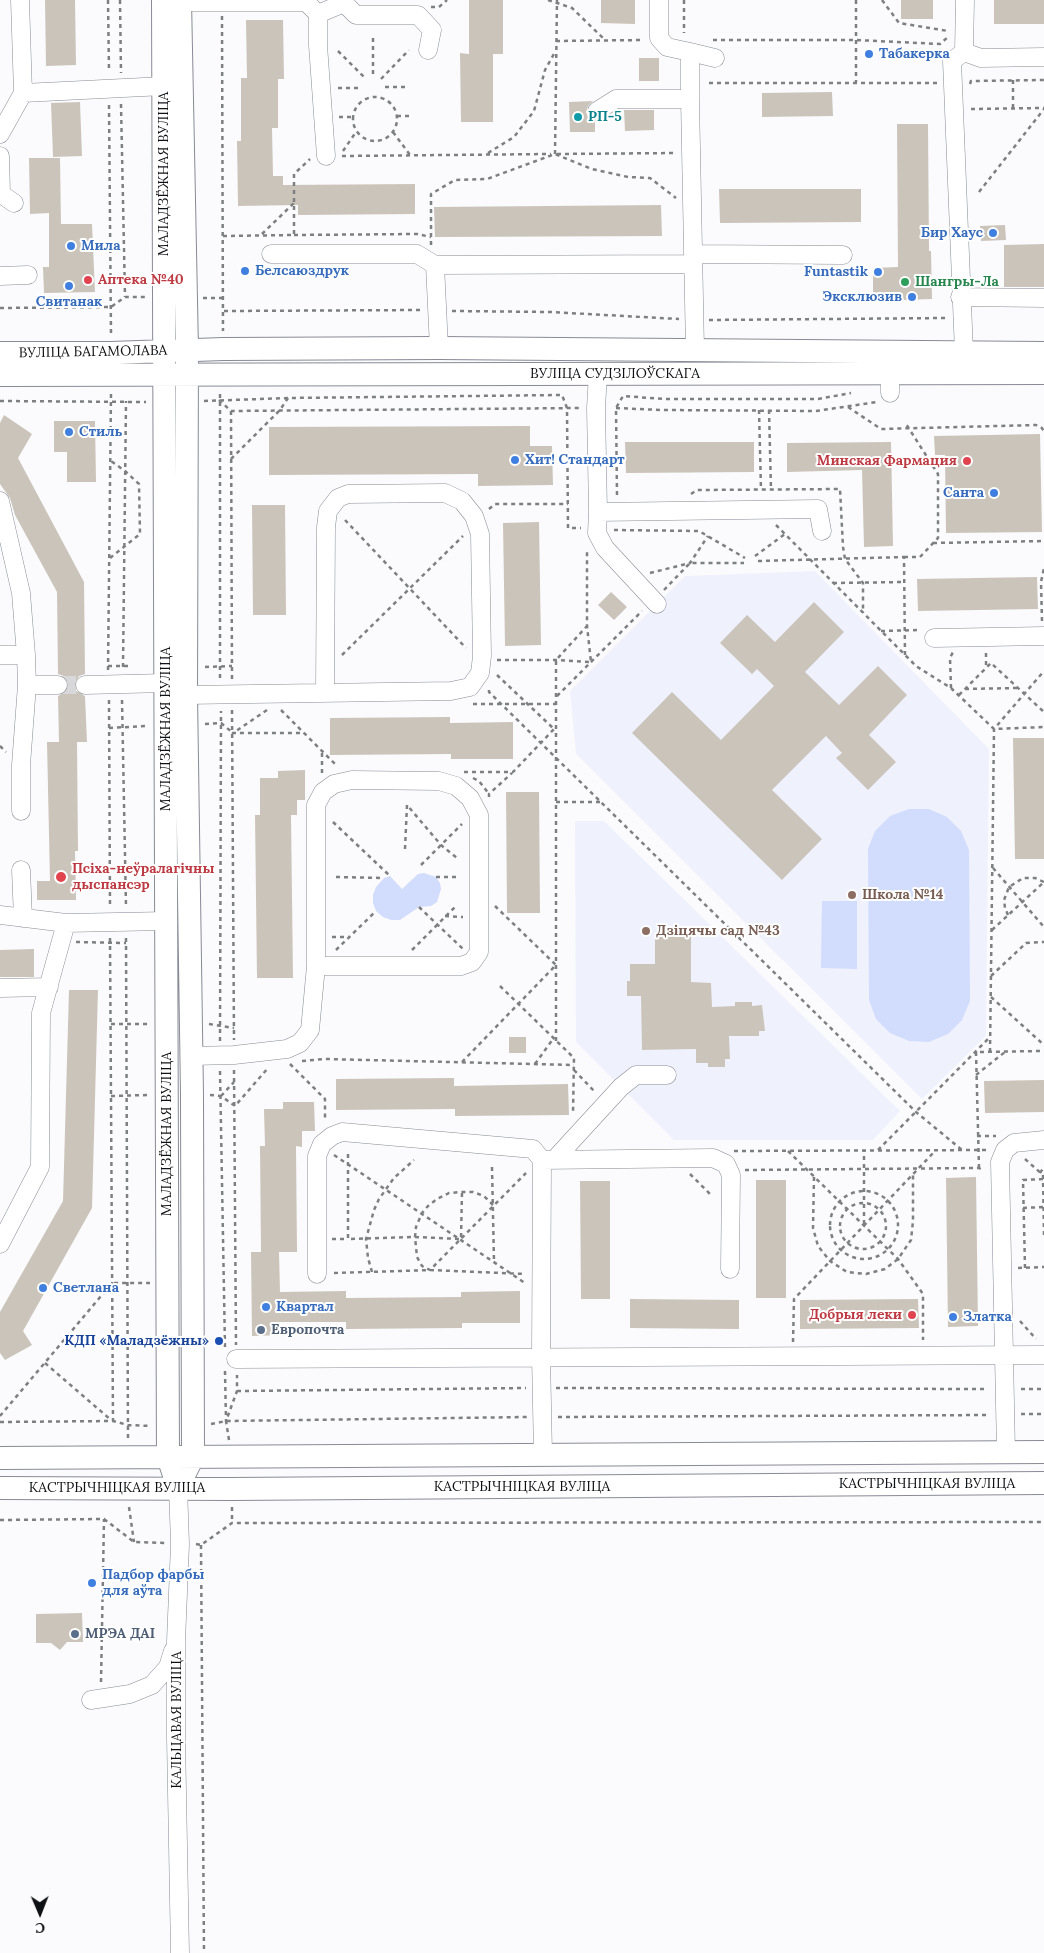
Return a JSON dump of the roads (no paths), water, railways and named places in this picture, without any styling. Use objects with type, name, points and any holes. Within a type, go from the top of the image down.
[{"type":"main road","name":"МАЛАДЗЁЖНАЯ ВУЛІЦА","points":[[175,1],[164,86],[164,351],[175,374],[186,695],[191,1056],[193,1457]]},
{"type":"main road","name":"МАЛАДЗЁЖНАЯ ВУЛІЦА","points":[[175,1],[187,350],[175,374],[166,683],[168,1458],[178,1488]]},
{"type":"main road","name":"ВУЛІЦА СУДЗІЛОЎСКАГА","points":[[187,350],[439,348],[1044,353]]},
{"type":"main road","name":"ВУЛІЦА БАГАМОЛАВА","points":[[0,353],[111,353],[187,350]]},
{"type":"main road","name":"ВУЛІЦА СУДЗІЛОЎСКАГА","points":[[175,374],[598,374],[888,389],[1044,374]]},
{"type":"main road","name":"ВУЛІЦА БАГАМОЛАВА","points":[[0,375],[175,374]]},
{"type":"main road","points":[[0,1458],[1044,1452]]},
{"type":"main road","points":[[178,1488],[193,1457]]},
{"type":"main road","name":"КАСТРЫЧНІЦКАЯ ВУЛІЦА","points":[[0,1488],[241,1489],[1044,1483]]},
{"type":"street","points":[[0,134],[23,92],[20,0]]},
{"type":"street","points":[[659,0],[659,38],[667,47],[687,46],[715,58]]},
{"type":"street","points":[[964,52],[965,0]]},
{"type":"street","points":[[175,1],[222,3],[306,2],[318,14],[318,45],[326,156]]},
{"type":"street","points":[[318,14],[345,1],[356,15],[418,15],[432,30],[428,50]]},
{"type":"street","points":[[687,46],[690,99],[695,350]]},
{"type":"street","points":[[964,52],[982,58],[1044,57]]},
{"type":"street","points":[[964,52],[952,61],[964,352]]},
{"type":"street","points":[[23,92],[164,86]]},
{"type":"street","points":[[597,111],[616,99],[690,99]]},
{"type":"street","points":[[0,156],[0,194],[14,203]]},
{"type":"street","points":[[271,254],[417,254],[433,259],[693,259],[843,255]]},
{"type":"street","points":[[433,259],[439,348]]},
{"type":"street","points":[[0,276],[28,275]]},
{"type":"street","points":[[961,306],[1044,298]]},
{"type":"street","points":[[598,374],[596,408],[597,533],[605,548],[656,602]]},
{"type":"street","points":[[186,695],[451,691],[470,687],[480,673],[482,656],[480,534],[474,516],[462,501],[445,493],[348,494],[338,498],[328,510],[326,527],[325,692]]},
{"type":"street","points":[[0,501],[21,593],[26,654],[27,685],[21,765],[21,811]]},
{"type":"street","points":[[598,512],[818,509],[822,531]]},
{"type":"street","points":[[934,638],[1043,632]]},
{"type":"street","points":[[0,655],[26,654]]},
{"type":"street","points":[[85,685],[166,683]]},
{"type":"street","points":[[27,685],[58,685]]},
{"type":"street","points":[[191,1056],[227,1055],[287,1049],[300,1044],[310,1030],[316,966],[316,805],[323,792],[334,784],[352,780],[439,781],[456,786],[470,798],[479,816],[479,952],[472,962],[461,966],[316,966]]},
{"type":"street","points":[[21,870],[23,918]]},
{"type":"street","points":[[0,915],[66,923],[166,921]]},
{"type":"street","points":[[0,1244],[40,1167],[41,1014],[66,923]]},
{"type":"street","points":[[0,988],[48,987]]},
{"type":"street","points":[[542,1162],[636,1075],[666,1075]]},
{"type":"street","points":[[317,1274],[317,1156],[322,1144],[332,1136],[342,1132],[533,1149],[542,1162],[541,1356],[543,1455]]},
{"type":"street","points":[[1006,1452],[1000,1162],[1005,1150],[1014,1143],[1044,1140]]},
{"type":"street","points":[[542,1162],[712,1158],[726,1164],[730,1175],[730,1269]]},
{"type":"street","points":[[229,1359],[1044,1355]]},
{"type":"street","name":"КАЛЬЦАВАЯ ВУЛІЦА","points":[[178,1488],[180,1544],[171,1738],[180,1953]]},
{"type":"street","points":[[96,1700],[130,1694],[152,1685],[168,1667],[176,1641]]},
{"type":"tunnel","points":[[58,685],[85,685]]},
{"type":"place","name":"Табакерка","points":[[869,54]]},
{"type":"place","name":"РП-5","points":[[578,117]]},
{"type":"place","name":"Бир Хаус","points":[[993,233]]},
{"type":"place","name":"Мила","points":[[71,246]]},
{"type":"place","name":"Белсаюздрук","points":[[245,271]]},
{"type":"place","name":"Funtastik","points":[[878,272]]},
{"type":"place","name":"Аптека №40","points":[[88,280]]},
{"type":"place","name":"Шангры-Ла","points":[[905,282]]},
{"type":"place","name":"Свитанак","points":[[69,286]]},
{"type":"place","name":"Эксклюзив","points":[[912,297]]},
{"type":"place","name":"Стиль","points":[[69,432]]},
{"type":"place","name":"Хит! Стандарт","points":[[515,460]]},
{"type":"place","name":"Минская Фармация","points":[[967,461]]},
{"type":"place","name":"Санта","points":[[994,493]]},
{"type":"place","name":"Псіха-неўралагічны дыспансэр","points":[[61,877]]},
{"type":"place","name":"Школа №14","points":[[852,895]]},
{"type":"place","name":"Дзіцячы сад №43","points":[[646,931]]},
{"type":"place","name":"Светлана","points":[[43,1288]]},
{"type":"place","name":"Квартал","points":[[266,1307]]},
{"type":"place","name":"Добрыя леки","points":[[912,1315]]},
{"type":"place","name":"Златка","points":[[953,1317]]},
{"type":"place","name":"Европочта","points":[[261,1330]]},
{"type":"place","name":"КДП «Маладзёжны»","points":[[219,1341]]},
{"type":"place","name":"Падбор фарбы для аўта","points":[[92,1583]]},
{"type":"place","name":"МРЭА ДАІ","points":[[75,1634]]}]
